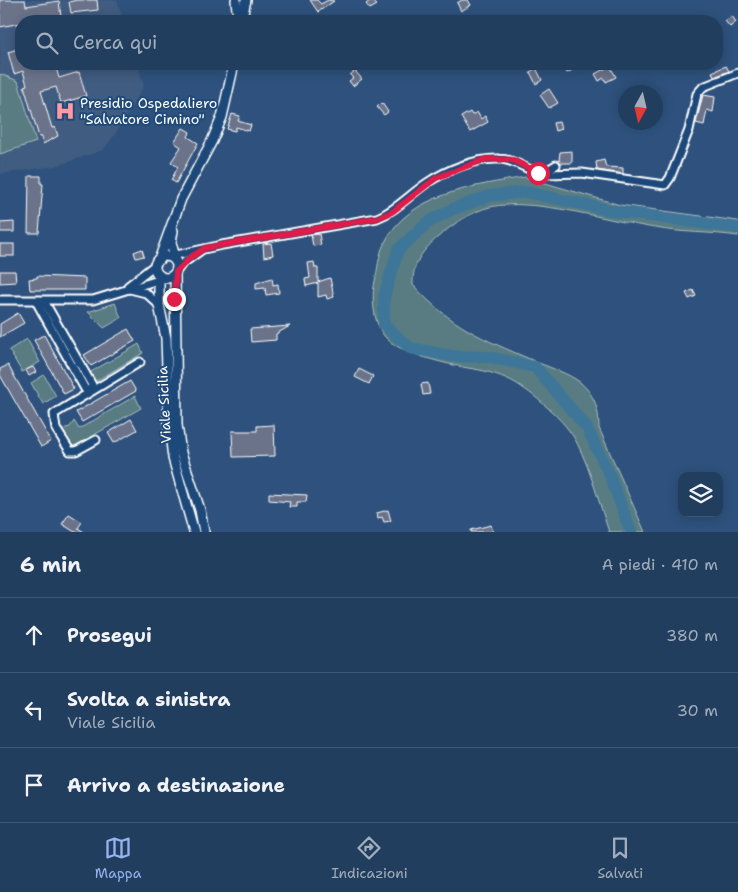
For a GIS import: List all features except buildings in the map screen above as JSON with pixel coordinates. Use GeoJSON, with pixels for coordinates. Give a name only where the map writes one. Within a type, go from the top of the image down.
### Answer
{"type":"FeatureCollection","features":[{"type":"Feature","properties":{"kind":"main road"},"geometry":{"type":"LineString","coordinates":[[236,0],[239,15]]}},
{"type":"Feature","properties":{"kind":"main road"},"geometry":{"type":"LineString","coordinates":[[242,15],[246,0]]}},
{"type":"Feature","properties":{"kind":"main road"},"geometry":{"type":"LineString","coordinates":[[161,277],[171,277],[169,263],[174,223],[182,199],[222,117],[233,70]]}},
{"type":"Feature","properties":{"kind":"main road"},"geometry":{"type":"LineString","coordinates":[[169,263],[174,223]]}},
{"type":"Feature","properties":{"kind":"main road","name":"Viale Sicilia"},"geometry":{"type":"LineString","coordinates":[[169,263],[161,277],[159,305],[166,338],[169,425],[173,458],[194,532]]}},
{"type":"Feature","properties":{"kind":"main road","name":"Viale Sicilia"},"geometry":{"type":"LineString","coordinates":[[169,263],[177,425],[183,462],[200,510],[204,532]]}},
{"type":"Feature","properties":{"kind":"street"},"geometry":{"type":"LineString","coordinates":[[123,290],[169,263],[205,248],[377,218],[392,212],[436,178],[486,159],[513,160],[529,170],[546,174],[582,173],[665,185],[670,178],[689,130],[697,94],[704,87],[738,73]]}},
{"type":"Feature","properties":{"kind":"street"},"geometry":{"type":"LineString","coordinates":[[546,174],[546,171],[556,164]]}},
{"type":"Feature","properties":{"kind":"street"},"geometry":{"type":"LineString","coordinates":[[169,263],[186,260],[205,248]]}},
{"type":"Feature","properties":{"kind":"street"},"geometry":{"type":"LineString","coordinates":[[0,300],[93,300],[161,277]]}},
{"type":"Feature","properties":{"kind":"street"},"geometry":{"type":"LineString","coordinates":[[123,290],[146,293],[159,305]]}},
{"type":"Feature","properties":{"kind":"street"},"geometry":{"type":"LineString","coordinates":[[36,301],[85,389],[90,391]]}},
{"type":"Feature","properties":{"kind":"street"},"geometry":{"type":"LineString","coordinates":[[44,301],[92,385],[90,391]]}},
{"type":"Feature","properties":{"kind":"street"},"geometry":{"type":"LineString","coordinates":[[96,440],[76,451],[70,451],[56,428],[55,412],[140,362]]}},
{"type":"Feature","properties":{"kind":"shaded area","name":"Presidio Ospedaliero \"Salvatore Cimino\""},"geometry":{"type":"Polygon","coordinates":[[[0,0],[117,0],[122,15],[15,15],[15,70],[139,70],[144,85],[114,136],[103,150],[56,166],[0,174],[0,0]]]}},
{"type":"Feature","properties":{"kind":"green space"},"geometry":{"type":"Polygon","coordinates":[[[0,74],[18,81],[36,142],[0,154],[0,74]]]}},
{"type":"Feature","properties":{"kind":"green space"},"geometry":{"type":"Polygon","coordinates":[[[525,177],[620,205],[738,221],[738,236],[665,230],[549,207],[508,205],[490,207],[463,219],[438,237],[427,247],[416,264],[413,285],[454,321],[482,338],[570,376],[586,388],[595,403],[599,428],[645,532],[609,532],[591,476],[577,443],[565,426],[539,400],[520,386],[501,376],[437,361],[403,349],[387,339],[376,319],[373,295],[380,253],[395,227],[409,213],[445,195],[485,184],[525,177]]]}},
{"type":"Feature","properties":{"kind":"green space"},"geometry":{"type":"Polygon","coordinates":[[[115,303],[121,318],[104,328],[88,312],[115,303]]]}},
{"type":"Feature","properties":{"kind":"green space"},"geometry":{"type":"Polygon","coordinates":[[[27,339],[40,362],[22,372],[9,350],[27,339]]]}},
{"type":"Feature","properties":{"kind":"green space"},"geometry":{"type":"Polygon","coordinates":[[[139,344],[143,353],[94,382],[89,373],[139,344]]]}},
{"type":"Feature","properties":{"kind":"green space"},"geometry":{"type":"Polygon","coordinates":[[[44,375],[56,396],[43,404],[31,383],[44,375]]]}},
{"type":"Feature","properties":{"kind":"green space"},"geometry":{"type":"Polygon","coordinates":[[[135,396],[141,408],[73,447],[62,429],[70,427],[74,421],[79,429],[135,396]]]}},
{"type":"Feature","properties":{"kind":"waterway"},"geometry":{"type":"LineString","coordinates":[[631,532],[610,476],[587,428],[535,367],[489,357],[452,356],[410,348],[384,325],[384,297],[398,250],[427,223],[453,209],[489,196],[525,192],[614,211],[738,228]]}},
{"type":"Feature","properties":{"kind":"place","name":"Presidio Ospedaliero \"Salvatore Cimino\""},"geometry":{"type":"Point","coordinates":[65,111]}},
{"type":"Feature","properties":{"kind":"route"},"geometry":{"type":"LineString","coordinates":[[174,299],[175,273],[182,264],[205,248],[260,240],[377,218],[392,212],[425,184],[436,178],[486,159],[513,160],[538,173]]}}]}
